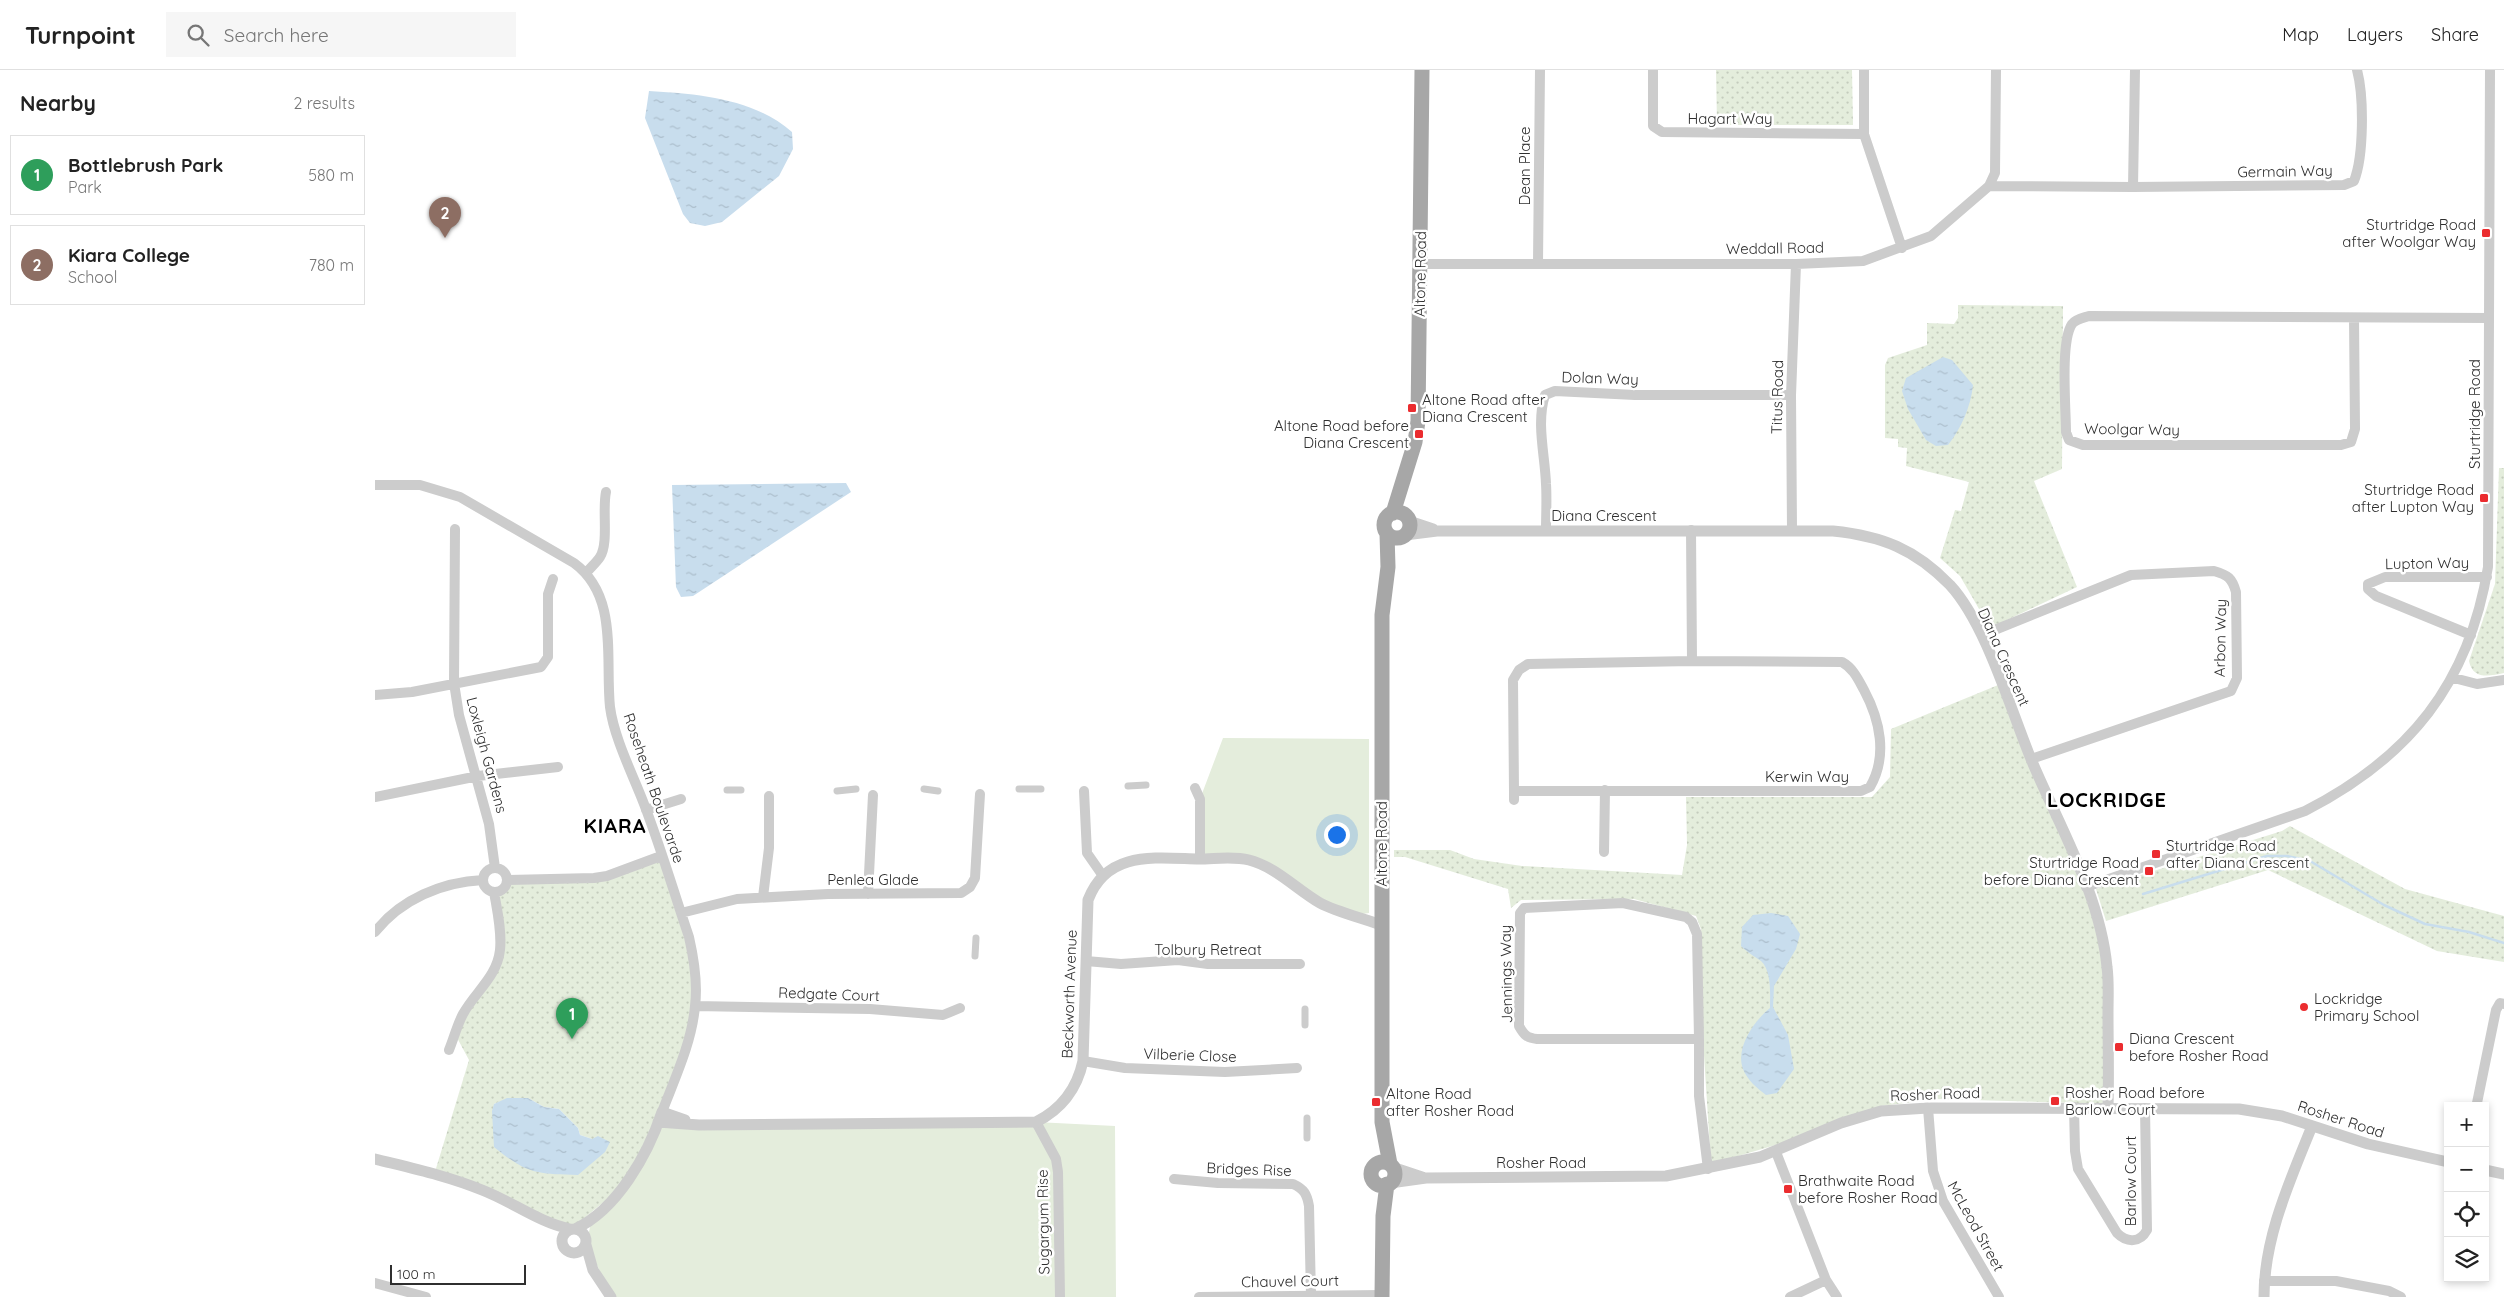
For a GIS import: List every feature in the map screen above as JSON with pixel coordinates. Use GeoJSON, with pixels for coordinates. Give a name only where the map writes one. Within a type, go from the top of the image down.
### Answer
{"type":"FeatureCollection","features":[{"type":"Feature","properties":{"kind":"main road","name":"Altone Road"},"geometry":{"type":"LineString","coordinates":[[1388,568],[1403,524],[1404,476],[1415,442],[1418,421],[1422,70]]}},
{"type":"Feature","properties":{"kind":"main road","name":"Altone Road"},"geometry":{"type":"LineString","coordinates":[[1374,1166],[1382,1122],[1381,615],[1388,568],[1387,534],[1384,522],[1403,524]]}},
{"type":"Feature","properties":{"kind":"main road"},"geometry":{"type":"LineString","coordinates":[[1387,534],[1395,538],[1403,524]]}},
{"type":"Feature","properties":{"kind":"main road","name":"Altone Road"},"geometry":{"type":"LineString","coordinates":[[1382,1122],[1391,1166]]}},
{"type":"Feature","properties":{"kind":"main road"},"geometry":{"type":"LineString","coordinates":[[1382,1162],[1391,1166],[1394,1176],[1384,1183],[1371,1174],[1374,1166],[1382,1162]]}},
{"type":"Feature","properties":{"kind":"main road"},"geometry":{"type":"LineString","coordinates":[[1382,1296],[1384,1183]]}},
{"type":"Feature","properties":{"kind":"street","name":"Dean Place"},"geometry":{"type":"LineString","coordinates":[[1539,263],[1540,70]]}},
{"type":"Feature","properties":{"kind":"street","name":"Hagart Way"},"geometry":{"type":"LineString","coordinates":[[1653,70],[1653,126],[1662,132],[1864,134]]}},
{"type":"Feature","properties":{"kind":"street"},"geometry":{"type":"LineString","coordinates":[[1864,70],[1864,134],[1902,248]]}},
{"type":"Feature","properties":{"kind":"street"},"geometry":{"type":"LineString","coordinates":[[1989,186],[1995,173],[1996,70]]}},
{"type":"Feature","properties":{"kind":"street"},"geometry":{"type":"LineString","coordinates":[[2133,187],[2135,70]]}},
{"type":"Feature","properties":{"kind":"street","name":"Germain Way"},"geometry":{"type":"LineString","coordinates":[[1989,186],[2331,186],[2354,180],[2361,160],[2361,83],[2357,70]]}},
{"type":"Feature","properties":{"kind":"street","name":"Sturtridge Road"},"geometry":{"type":"LineString","coordinates":[[2086,887],[2305,811],[2338,794],[2373,770],[2397,749],[2441,696],[2453,678],[2471,636],[2487,577],[2490,70]]}},
{"type":"Feature","properties":{"kind":"street","name":"Weddall Road"},"geometry":{"type":"LineString","coordinates":[[1420,264],[1796,264],[1863,260],[1902,248],[1931,236],[1989,186]]}},
{"type":"Feature","properties":{"kind":"street","name":"Titus Road"},"geometry":{"type":"LineString","coordinates":[[1792,530],[1791,395],[1796,264]]}},
{"type":"Feature","properties":{"kind":"street","name":"Woolgar Way"},"geometry":{"type":"LineString","coordinates":[[2354,318],[2355,429],[2351,442],[2341,446],[2083,445],[2069,440],[2066,432],[2066,346],[2072,323],[2079,318],[2089,316],[2489,318]]}},
{"type":"Feature","properties":{"kind":"street","name":"Dolan Way"},"geometry":{"type":"LineString","coordinates":[[1546,531],[1546,483],[1541,431],[1542,404],[1545,394],[1555,391],[1635,395],[1791,395]]}},
{"type":"Feature","properties":{"kind":"street","name":"Roseheath Boulevarde"},"geometry":{"type":"LineString","coordinates":[[375,485],[420,485],[461,497],[587,572],[598,589],[605,616],[611,708],[615,726],[681,913],[693,956],[695,1006],[680,1066],[639,1164],[624,1185],[591,1222],[586,1241]]}},
{"type":"Feature","properties":{"kind":"street"},"geometry":{"type":"LineString","coordinates":[[587,572],[600,557],[604,548],[603,505],[606,492]]}},
{"type":"Feature","properties":{"kind":"street","name":"Diana Crescent"},"geometry":{"type":"LineString","coordinates":[[1403,524],[1437,531],[1792,530],[1860,534],[1889,541],[1918,557],[1951,587],[1962,600],[1982,635],[2031,758],[2086,887],[2099,925],[2107,967],[2108,1107]]}},
{"type":"Feature","properties":{"kind":"street","name":"Loxleigh Gardens"},"geometry":{"type":"LineString","coordinates":[[455,529],[454,683],[459,715],[478,776],[489,824],[495,868]]}},
{"type":"Feature","properties":{"kind":"street"},"geometry":{"type":"LineString","coordinates":[[1691,530],[1692,661]]}},
{"type":"Feature","properties":{"kind":"street","name":"Arbon Way"},"geometry":{"type":"LineString","coordinates":[[1982,635],[2131,575],[2214,571],[2233,579],[2236,592],[2237,678],[2231,690],[2031,758]]}},
{"type":"Feature","properties":{"kind":"street","name":"Lupton Way"},"geometry":{"type":"LineString","coordinates":[[2471,636],[2376,596],[2368,589],[2368,584],[2385,577],[2487,577]]}},
{"type":"Feature","properties":{"kind":"street"},"geometry":{"type":"LineString","coordinates":[[375,695],[412,692],[541,667],[548,657],[548,594],[553,579]]}},
{"type":"Feature","properties":{"kind":"street","name":"Kerwin Way"},"geometry":{"type":"LineString","coordinates":[[1692,661],[1842,662],[1848,666],[1871,704],[1878,726],[1879,766],[1870,787],[1861,791],[1605,790],[1514,795],[1513,680],[1519,670],[1528,664],[1544,662],[1692,661]]}},
{"type":"Feature","properties":{"kind":"street"},"geometry":{"type":"LineString","coordinates":[[2453,678],[2477,684],[2504,680]]}},
{"type":"Feature","properties":{"kind":"street"},"geometry":{"type":"LineString","coordinates":[[375,797],[478,776],[558,767]]}},
{"type":"Feature","properties":{"kind":"street"},"geometry":{"type":"LineString","coordinates":[[1127,786],[1146,785]]}},
{"type":"Feature","properties":{"kind":"street"},"geometry":{"type":"LineString","coordinates":[[1195,788],[1199,800],[1200,859]]}},
{"type":"Feature","properties":{"kind":"street"},"geometry":{"type":"LineString","coordinates":[[837,790],[856,789]]}},
{"type":"Feature","properties":{"kind":"street"},"geometry":{"type":"LineString","coordinates":[[924,789],[938,790]]}},
{"type":"Feature","properties":{"kind":"street"},"geometry":{"type":"LineString","coordinates":[[1019,789],[1041,789]]}},
{"type":"Feature","properties":{"kind":"street"},"geometry":{"type":"LineString","coordinates":[[727,790],[741,790]]}},
{"type":"Feature","properties":{"kind":"street"},"geometry":{"type":"LineString","coordinates":[[1604,852],[1605,790]]}},
{"type":"Feature","properties":{"kind":"street"},"geometry":{"type":"LineString","coordinates":[[1083,791],[1087,852],[1103,876]]}},
{"type":"Feature","properties":{"kind":"street","name":"Penlea Glade"},"geometry":{"type":"LineString","coordinates":[[681,913],[721,902],[763,897],[953,894],[966,890],[975,878],[980,794]]}},
{"type":"Feature","properties":{"kind":"street"},"geometry":{"type":"LineString","coordinates":[[869,894],[873,795]]}},
{"type":"Feature","properties":{"kind":"street"},"geometry":{"type":"LineString","coordinates":[[763,897],[769,848],[769,796]]}},
{"type":"Feature","properties":{"kind":"street"},"geometry":{"type":"LineString","coordinates":[[646,810],[681,799]]}},
{"type":"Feature","properties":{"kind":"street"},"geometry":{"type":"LineString","coordinates":[[507,880],[600,877],[661,856]]}},
{"type":"Feature","properties":{"kind":"street","name":"Beckworth Avenue"},"geometry":{"type":"LineString","coordinates":[[1036,1122],[1059,1106],[1071,1093],[1080,1078],[1083,1061],[1088,900],[1093,889],[1112,868],[1134,860],[1236,858],[1259,863],[1285,878],[1322,904],[1355,915],[1381,919]]}},
{"type":"Feature","properties":{"kind":"street"},"geometry":{"type":"LineString","coordinates":[[494,892],[486,888],[483,880],[486,871],[495,868],[503,871],[507,880]]}},
{"type":"Feature","properties":{"kind":"street"},"geometry":{"type":"LineString","coordinates":[[375,932],[390,915],[421,895],[456,883],[483,880]]}},
{"type":"Feature","properties":{"kind":"street"},"geometry":{"type":"LineString","coordinates":[[494,892],[503,888],[507,880]]}},
{"type":"Feature","properties":{"kind":"street"},"geometry":{"type":"LineString","coordinates":[[449,1050],[462,1015],[486,984],[496,965],[499,950],[499,932],[494,892]]}},
{"type":"Feature","properties":{"kind":"street","name":"Jennings Way"},"geometry":{"type":"LineString","coordinates":[[1699,1039],[1528,1038],[1519,1026],[1520,914],[1524,908],[1623,903],[1686,917],[1692,922],[1697,934],[1699,1039],[1699,1096],[1708,1168]]}},
{"type":"Feature","properties":{"kind":"street"},"geometry":{"type":"LineString","coordinates":[[975,956],[977,938]]}},
{"type":"Feature","properties":{"kind":"street","name":"Tolbury Retreat"},"geometry":{"type":"LineString","coordinates":[[1086,961],[1128,964],[1178,960],[1208,964],[1300,964]]}},
{"type":"Feature","properties":{"kind":"street"},"geometry":{"type":"LineString","coordinates":[[2477,1102],[2496,1010],[2500,1003],[2504,1004]]}},
{"type":"Feature","properties":{"kind":"street","name":"Redgate Court"},"geometry":{"type":"LineString","coordinates":[[695,1006],[869,1009],[943,1014],[959,1008]]}},
{"type":"Feature","properties":{"kind":"street"},"geometry":{"type":"LineString","coordinates":[[1305,1009],[1305,1025]]}},
{"type":"Feature","properties":{"kind":"street","name":"Vilberie Close"},"geometry":{"type":"LineString","coordinates":[[1083,1061],[1125,1068],[1225,1072],[1297,1068]]}},
{"type":"Feature","properties":{"kind":"street","name":"Barlow Court"},"geometry":{"type":"LineString","coordinates":[[2074,1107],[2075,1151],[2078,1169],[2117,1233],[2126,1241],[2139,1239],[2147,1230],[2145,1108]]}},
{"type":"Feature","properties":{"kind":"street","name":"Rosher Road"},"geometry":{"type":"LineString","coordinates":[[1384,1183],[1426,1178],[1666,1176],[1776,1152],[1841,1123],[1881,1111],[1928,1108],[2108,1107],[2262,1111],[2381,1148],[2444,1161]]}},
{"type":"Feature","properties":{"kind":"street","name":"McLeod Street"},"geometry":{"type":"LineString","coordinates":[[1928,1108],[1933,1171],[1943,1201],[1999,1297]]}},
{"type":"Feature","properties":{"kind":"street"},"geometry":{"type":"LineString","coordinates":[[660,1117],[699,1125],[1036,1122]]}},
{"type":"Feature","properties":{"kind":"street"},"geometry":{"type":"LineString","coordinates":[[1307,1118],[1307,1138]]}},
{"type":"Feature","properties":{"kind":"street","name":"Sugargum Rise"},"geometry":{"type":"LineString","coordinates":[[1036,1122],[1056,1159],[1058,1172],[1060,1297]]}},
{"type":"Feature","properties":{"kind":"street"},"geometry":{"type":"LineString","coordinates":[[2264,1297],[2264,1281],[2278,1212],[2311,1126]]}},
{"type":"Feature","properties":{"kind":"street"},"geometry":{"type":"LineString","coordinates":[[1776,1152],[1827,1280],[1837,1297]]}},
{"type":"Feature","properties":{"kind":"street"},"geometry":{"type":"LineString","coordinates":[[375,1159],[471,1186],[514,1205],[543,1222],[581,1230],[586,1241],[593,1270]]}},
{"type":"Feature","properties":{"kind":"street","name":"Rosher Road"},"geometry":{"type":"LineString","coordinates":[[1391,1166],[1426,1178]]}},
{"type":"Feature","properties":{"kind":"street"},"geometry":{"type":"LineString","coordinates":[[2489,1171],[2504,1174]]}},
{"type":"Feature","properties":{"kind":"street","name":"Bridges Rise"},"geometry":{"type":"LineString","coordinates":[[1174,1179],[1218,1183],[1293,1184],[1302,1188],[1307,1195],[1309,1206],[1311,1296]]}},
{"type":"Feature","properties":{"kind":"street"},"geometry":{"type":"LineString","coordinates":[[543,1222],[565,1249],[593,1270],[611,1297]]}},
{"type":"Feature","properties":{"kind":"street","name":"Roseheath Boulevarde"},"geometry":{"type":"LineString","coordinates":[[573,1229],[591,1222]]}},
{"type":"Feature","properties":{"kind":"street"},"geometry":{"type":"LineString","coordinates":[[561,1242],[563,1236],[573,1229]]}},
{"type":"Feature","properties":{"kind":"street"},"geometry":{"type":"LineString","coordinates":[[571,1253],[580,1252],[586,1241]]}},
{"type":"Feature","properties":{"kind":"street"},"geometry":{"type":"LineString","coordinates":[[1790,1297],[1827,1280]]}},
{"type":"Feature","properties":{"kind":"street"},"geometry":{"type":"LineString","coordinates":[[2264,1281],[2336,1281],[2389,1291],[2401,1297]]}},
{"type":"Feature","properties":{"kind":"street"},"geometry":{"type":"LineString","coordinates":[[375,1283],[400,1294],[426,1297]]}},
{"type":"Feature","properties":{"kind":"street","name":"Chauvel Court"},"geometry":{"type":"LineString","coordinates":[[1199,1297],[1382,1296]]}},
{"type":"Feature","properties":{"kind":"green space"},"geometry":{"type":"Polygon","coordinates":[[[1716,70],[1852,70],[1853,125],[1717,125],[1716,70]]]}},
{"type":"Feature","properties":{"kind":"green space"},"geometry":{"type":"Polygon","coordinates":[[[1958,305],[2063,306],[2062,469],[2034,481],[2077,587],[1990,628],[1960,576],[1940,558],[1955,510],[1961,511],[1969,482],[1906,466],[1907,448],[1898,447],[1898,439],[1885,438],[1885,365],[1888,358],[1927,345],[1927,323],[1954,324],[1958,318],[1958,305]]]}},
{"type":"Feature","properties":{"kind":"green space"},"geometry":{"type":"Polygon","coordinates":[[[2499,468],[2504,468],[2504,673],[2482,675],[2474,671],[2469,661],[2495,584],[2499,468]]]}},
{"type":"Feature","properties":{"kind":"green space"},"geometry":{"type":"Polygon","coordinates":[[[2003,683],[2102,938],[2109,1104],[1937,1099],[1881,1106],[1779,1144],[1711,1164],[1703,1040],[1701,929],[1696,916],[1634,899],[1521,900],[1511,908],[1508,889],[1405,857],[1394,857],[1394,850],[1450,850],[1474,859],[1522,866],[1682,875],[1687,845],[1686,797],[1872,797],[1890,777],[1891,729],[2003,683]]]}},
{"type":"Feature","properties":{"kind":"green space"},"geometry":{"type":"Polygon","coordinates":[[[1223,738],[1369,739],[1369,913],[1356,915],[1322,904],[1259,863],[1200,859],[1200,799],[1223,738]]]}},
{"type":"Feature","properties":{"kind":"green space"},"geometry":{"type":"Polygon","coordinates":[[[2290,826],[2405,889],[2504,916],[2504,962],[2437,951],[2268,870],[2106,921],[2096,889],[2282,831],[2290,826]]]}},
{"type":"Feature","properties":{"kind":"green space"},"geometry":{"type":"Polygon","coordinates":[[[661,856],[689,937],[695,1006],[680,1067],[624,1185],[570,1230],[434,1175],[469,1060],[455,1034],[500,950],[494,892],[499,891],[506,884],[582,879],[661,856]],[[528,1098],[507,1099],[494,1104],[493,1125],[592,1139],[580,1135],[578,1128],[559,1109],[544,1107],[528,1098]]]}},
{"type":"Feature","properties":{"kind":"green space"},"geometry":{"type":"Polygon","coordinates":[[[658,1122],[1036,1122],[1115,1126],[1116,1297],[611,1297],[587,1242],[591,1222],[658,1122]]]}},
{"type":"Feature","properties":{"kind":"water"},"geometry":{"type":"Polygon","coordinates":[[[649,91],[705,96],[724,100],[743,105],[777,121],[792,132],[793,149],[779,176],[722,222],[705,226],[690,223],[683,214],[645,118],[649,91]]]}},
{"type":"Feature","properties":{"kind":"water"},"geometry":{"type":"Polygon","coordinates":[[[1943,357],[1952,360],[1973,385],[1968,409],[1957,432],[1948,445],[1936,446],[1926,440],[1908,409],[1902,391],[1906,378],[1943,357]]]}},
{"type":"Feature","properties":{"kind":"water"},"geometry":{"type":"Polygon","coordinates":[[[846,483],[851,492],[693,596],[681,597],[676,587],[672,485],[846,483]]]}},
{"type":"Feature","properties":{"kind":"water"},"geometry":{"type":"Polygon","coordinates":[[[1771,913],[1788,916],[1800,934],[1796,949],[1774,986],[1773,1007],[1788,1035],[1794,1069],[1777,1093],[1766,1095],[1747,1077],[1741,1061],[1747,1035],[1770,1008],[1769,977],[1765,965],[1741,946],[1742,927],[1753,915],[1771,913]]]}},
{"type":"Feature","properties":{"kind":"water"},"geometry":{"type":"Polygon","coordinates":[[[507,1098],[528,1098],[544,1107],[559,1109],[578,1128],[580,1135],[592,1139],[598,1136],[610,1142],[605,1152],[578,1175],[533,1171],[515,1163],[494,1147],[492,1111],[494,1104],[507,1098]]]}},
{"type":"Feature","properties":{"kind":"waterway"},"geometry":{"type":"LineString","coordinates":[[2143,894],[2267,856],[2287,856],[2310,861],[2384,905],[2425,924],[2469,932],[2504,943]]}},
{"type":"Feature","properties":{"kind":"place","name":"Sturtridge Road after Woolgar Way"},"geometry":{"type":"Point","coordinates":[2486,233]}},
{"type":"Feature","properties":{"kind":"place","name":"Kiara College"},"geometry":{"type":"Point","coordinates":[445,238]}},
{"type":"Feature","properties":{"kind":"place","name":"Altone Road after Diana Crescent"},"geometry":{"type":"Point","coordinates":[1412,408]}},
{"type":"Feature","properties":{"kind":"place","name":"Altone Road before Diana Crescent"},"geometry":{"type":"Point","coordinates":[1419,434]}},
{"type":"Feature","properties":{"kind":"place","name":"Sturtridge Road after Lupton Way"},"geometry":{"type":"Point","coordinates":[2484,498]}},
{"type":"Feature","properties":{"kind":"place","name":"Sturtridge Road after Diana Crescent"},"geometry":{"type":"Point","coordinates":[2156,854]}},
{"type":"Feature","properties":{"kind":"place","name":"Sturtridge Road before Diana Crescent"},"geometry":{"type":"Point","coordinates":[2149,871]}},
{"type":"Feature","properties":{"kind":"place","name":"Lockridge Primary School"},"geometry":{"type":"Point","coordinates":[2304,1007]}},
{"type":"Feature","properties":{"kind":"place","name":"Bottlebrush Park"},"geometry":{"type":"Point","coordinates":[572,1039]}},
{"type":"Feature","properties":{"kind":"place","name":"Diana Crescent before Rosher Road"},"geometry":{"type":"Point","coordinates":[2119,1047]}},
{"type":"Feature","properties":{"kind":"place","name":"Rosher Road before Barlow Court"},"geometry":{"type":"Point","coordinates":[2055,1101]}},
{"type":"Feature","properties":{"kind":"place","name":"Altone Road after Rosher Road"},"geometry":{"type":"Point","coordinates":[1376,1102]}},
{"type":"Feature","properties":{"kind":"place","name":"Brathwaite Road before Rosher Road"},"geometry":{"type":"Point","coordinates":[1788,1189]}},
{"type":"Feature","properties":{"kind":"district","name":"LOCKRIDGE"},"geometry":{"type":"Point","coordinates":[2107,799]}},
{"type":"Feature","properties":{"kind":"district","name":"KIARA"},"geometry":{"type":"Point","coordinates":[615,825]}}]}
